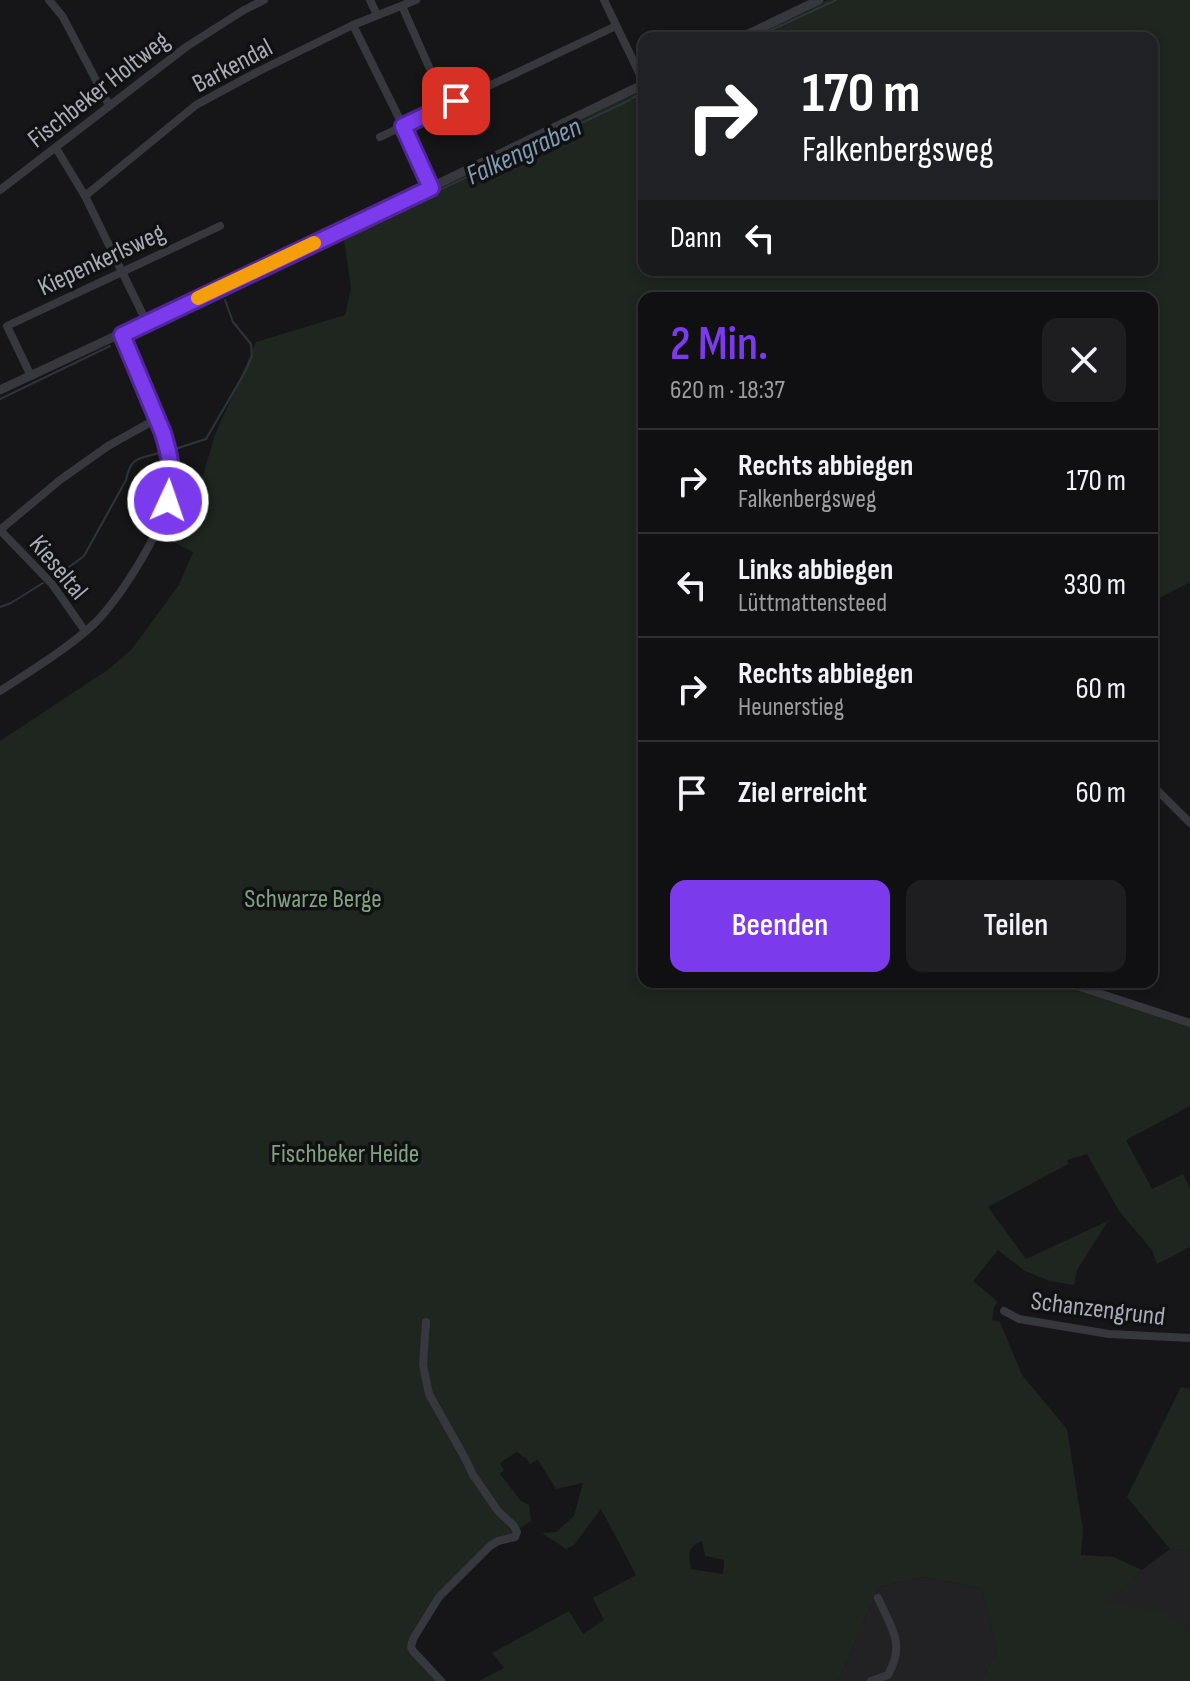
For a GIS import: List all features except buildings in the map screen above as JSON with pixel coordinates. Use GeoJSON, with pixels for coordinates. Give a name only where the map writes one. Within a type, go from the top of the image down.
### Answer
{"type":"FeatureCollection","features":[{"type":"Feature","properties":{"kind":"street"},"geometry":{"type":"LineString","coordinates":[[49,0],[63,17],[109,105]]}},
{"type":"Feature","properties":{"kind":"street"},"geometry":{"type":"LineString","coordinates":[[239,0],[244,10]]}},
{"type":"Feature","properties":{"kind":"street","name":"Fischbeker Holtweg"},"geometry":{"type":"LineString","coordinates":[[0,190],[186,47],[264,0]]}},
{"type":"Feature","properties":{"kind":"street"},"geometry":{"type":"LineString","coordinates":[[370,0],[377,15]]}},
{"type":"Feature","properties":{"kind":"street","name":"Barkendal"},"geometry":{"type":"LineString","coordinates":[[85,196],[196,105],[353,25],[416,0]]}},
{"type":"Feature","properties":{"kind":"street"},"geometry":{"type":"LineString","coordinates":[[604,0],[638,71]]}},
{"type":"Feature","properties":{"kind":"street"},"geometry":{"type":"LineString","coordinates":[[752,32],[819,0]]}},
{"type":"Feature","properties":{"kind":"street"},"geometry":{"type":"LineString","coordinates":[[402,6],[429,67]]}},
{"type":"Feature","properties":{"kind":"street"},"geometry":{"type":"LineString","coordinates":[[353,25],[431,188]]}},
{"type":"Feature","properties":{"kind":"street"},"geometry":{"type":"LineString","coordinates":[[380,137],[616,26]]}},
{"type":"Feature","properties":{"kind":"street"},"geometry":{"type":"LineString","coordinates":[[0,390],[431,188],[638,86]]}},
{"type":"Feature","properties":{"kind":"street"},"geometry":{"type":"LineString","coordinates":[[56,148],[85,196],[147,323]]}},
{"type":"Feature","properties":{"kind":"street","name":"Kiepenkerlsweg"},"geometry":{"type":"LineString","coordinates":[[31,376],[7,326],[220,226]]}},
{"type":"Feature","properties":{"kind":"street"},"geometry":{"type":"LineString","coordinates":[[0,691],[85,631],[110,606],[130,579],[151,541],[168,501],[172,479],[168,449],[122,335]]}},
{"type":"Feature","properties":{"kind":"street"},"geometry":{"type":"LineString","coordinates":[[0,530],[60,480],[108,446],[158,418]]}},
{"type":"Feature","properties":{"kind":"street","name":"Kieseltal"},"geometry":{"type":"LineString","coordinates":[[0,530],[52,584],[85,631]]}},
{"type":"Feature","properties":{"kind":"street"},"geometry":{"type":"LineString","coordinates":[[1158,791],[1190,823]]}},
{"type":"Feature","properties":{"kind":"street"},"geometry":{"type":"LineString","coordinates":[[1083,988],[1190,1023]]}},
{"type":"Feature","properties":{"kind":"street","name":"Schanzengrund"},"geometry":{"type":"LineString","coordinates":[[1004,1311],[1019,1319],[1109,1334],[1190,1338]]}},
{"type":"Feature","properties":{"kind":"street"},"geometry":{"type":"LineString","coordinates":[[426,1322],[423,1365],[429,1394],[473,1475],[517,1532],[515,1537],[490,1546],[443,1592],[413,1639],[413,1651],[441,1681]]}},
{"type":"Feature","properties":{"kind":"street"},"geometry":{"type":"LineString","coordinates":[[871,1681],[888,1675],[897,1654],[897,1641],[878,1598]]}},
{"type":"Feature","properties":{"kind":"shaded area"},"geometry":{"type":"Polygon","coordinates":[[[1170,1549],[1190,1551],[1190,1632],[1184,1626],[1106,1602],[1170,1549]]]}},
{"type":"Feature","properties":{"kind":"shaded area"},"geometry":{"type":"Polygon","coordinates":[[[922,1577],[981,1588],[997,1652],[981,1681],[838,1681],[879,1587],[922,1577]]]}},
{"type":"Feature","properties":{"kind":"green space","name":"Schwarze Berge"},"geometry":{"type":"Polygon","coordinates":[[[827,0],[1190,0],[1190,582],[1158,599],[1158,292],[638,292],[638,988],[1090,988],[1190,1020],[1190,1106],[1126,1140],[1152,1189],[1183,1174],[1190,1188],[1190,1247],[1157,1264],[1152,1250],[1119,1211],[1087,1154],[1067,1160],[1068,1164],[988,1207],[1026,1259],[1108,1221],[1077,1270],[1074,1285],[1050,1281],[1025,1271],[998,1250],[973,1281],[998,1302],[992,1320],[1000,1322],[1022,1375],[1067,1429],[1083,1530],[1081,1555],[1114,1557],[1142,1570],[1107,1602],[1162,1613],[1190,1632],[1190,1681],[981,1681],[997,1652],[981,1588],[922,1577],[879,1587],[838,1681],[479,1681],[504,1668],[492,1653],[569,1611],[583,1634],[604,1620],[593,1598],[636,1575],[601,1509],[574,1545],[566,1549],[542,1533],[556,1532],[574,1516],[583,1483],[556,1489],[538,1460],[530,1464],[517,1452],[500,1463],[504,1470],[500,1474],[521,1501],[529,1505],[531,1521],[517,1530],[517,1534],[498,1541],[443,1592],[411,1647],[441,1681],[0,1681],[0,741],[109,669],[131,650],[179,585],[193,552],[158,534],[176,487],[191,493],[203,475],[215,435],[256,342],[345,315],[351,288],[344,240],[371,225],[370,220],[638,90],[638,276],[1158,276],[1158,32],[760,32],[827,0]],[[702,1541],[690,1552],[691,1569],[723,1574],[724,1560],[705,1556],[702,1541]]]}},
{"type":"Feature","properties":{"kind":"green space"},"geometry":{"type":"Polygon","coordinates":[[[1181,1387],[1190,1389],[1190,1551],[1170,1549],[1127,1497],[1181,1387]]]}},
{"type":"Feature","properties":{"kind":"waterway","name":"Falkengraben"},"geometry":{"type":"LineString","coordinates":[[767,32],[836,0]]}},
{"type":"Feature","properties":{"kind":"waterway","name":"Falkengraben"},"geometry":{"type":"LineString","coordinates":[[632,98],[638,96]]}},
{"type":"Feature","properties":{"kind":"waterway","name":"Falkengraben"},"geometry":{"type":"LineString","coordinates":[[372,222],[630,100]]}},
{"type":"Feature","properties":{"kind":"waterway","name":"Falkengraben"},"geometry":{"type":"LineString","coordinates":[[134,335],[345,234]]}},
{"type":"Feature","properties":{"kind":"waterway"},"geometry":{"type":"LineString","coordinates":[[175,449],[206,439],[252,356],[251,344],[233,322],[225,300]]}},
{"type":"Feature","properties":{"kind":"waterway","name":"Falkengraben"},"geometry":{"type":"LineString","coordinates":[[0,399],[110,346]]}},
{"type":"Feature","properties":{"kind":"waterway"},"geometry":{"type":"LineString","coordinates":[[54,578],[84,556],[134,462],[163,452]]}},
{"type":"Feature","properties":{"kind":"waterway"},"geometry":{"type":"LineString","coordinates":[[0,607],[43,583]]}},
{"type":"Feature","properties":{"kind":"slow traffic"},"geometry":{"type":"LineString","coordinates":[[198,298],[314,243]]}},
{"type":"Feature","properties":{"kind":"route"},"geometry":{"type":"LineString","coordinates":[[168,501],[172,479],[168,449],[122,335],[431,188],[403,126],[456,101]]}},
{"type":"Feature","properties":{"kind":"park label","name":"Fischbeker Heide"},"geometry":{"type":"Point","coordinates":[345,1153]}}]}
